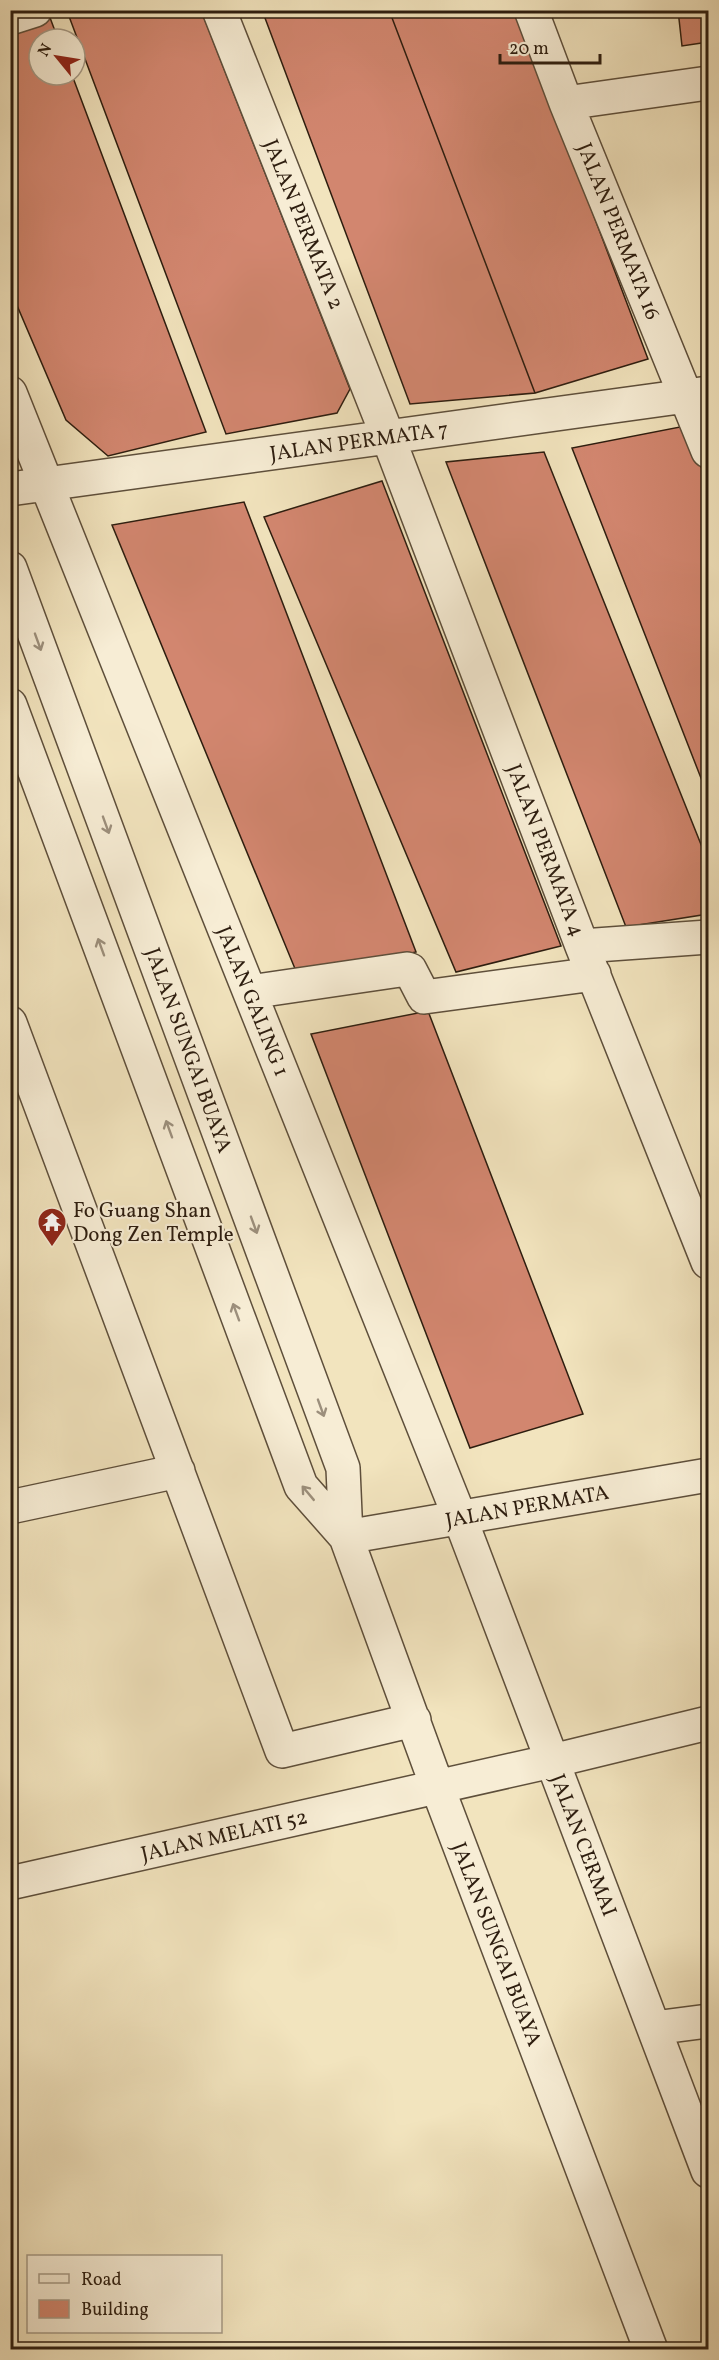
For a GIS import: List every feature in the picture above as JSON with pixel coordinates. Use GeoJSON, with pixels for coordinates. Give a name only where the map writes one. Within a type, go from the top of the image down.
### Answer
{"type":"FeatureCollection","features":[{"type":"Feature","properties":{"kind":"street"},"geometry":{"type":"LineString","coordinates":[[10,18],[34,10]]}},
{"type":"Feature","properties":{"kind":"street","name":"JALAN PERMATA 2"},"geometry":{"type":"LineString","coordinates":[[219,10],[388,437]]}},
{"type":"Feature","properties":{"kind":"street","name":"JALAN PERMATA 16"},"geometry":{"type":"LineString","coordinates":[[531,10],[566,103],[698,394],[708,451]]}},
{"type":"Feature","properties":{"kind":"street"},"geometry":{"type":"LineString","coordinates":[[566,103],[708,83]]}},
{"type":"Feature","properties":{"kind":"street"},"geometry":{"type":"LineString","coordinates":[[10,393],[47,484]]}},
{"type":"Feature","properties":{"kind":"street","name":"JALAN PERMATA 7"},"geometry":{"type":"LineString","coordinates":[[10,489],[698,394]]}},
{"type":"Feature","properties":{"kind":"street","name":"JALAN PERMATA 4"},"geometry":{"type":"LineString","coordinates":[[388,437],[588,960],[708,1262]]}},
{"type":"Feature","properties":{"kind":"street","name":"JALAN GALING 1"},"geometry":{"type":"LineString","coordinates":[[47,484],[460,1518]]}},
{"type":"Feature","properties":{"kind":"street","name":"JALAN SUNGAI BUAYA"},"geometry":{"type":"LineString","coordinates":[[10,568],[343,1467],[346,1537],[437,1786],[651,2349]]}},
{"type":"Feature","properties":{"kind":"street","name":"JALAN SUNGAI BUAYA"},"geometry":{"type":"LineString","coordinates":[[10,705],[301,1486],[346,1537]]}},
{"type":"Feature","properties":{"kind":"street"},"geometry":{"type":"LineString","coordinates":[[250,992],[407,969],[410,970],[424,997],[588,960],[708,937]]}},
{"type":"Feature","properties":{"kind":"street"},"geometry":{"type":"LineString","coordinates":[[10,1023],[282,1751],[414,1720]]}},
{"type":"Feature","properties":{"kind":"street"},"geometry":{"type":"LineString","coordinates":[[10,1507],[178,1471]]}},
{"type":"Feature","properties":{"kind":"street","name":"JALAN PERMATA"},"geometry":{"type":"LineString","coordinates":[[346,1537],[708,1475]]}},
{"type":"Feature","properties":{"kind":"street","name":"JALAN CERMAI"},"geometry":{"type":"LineString","coordinates":[[460,1518],[708,2171]]}},
{"type":"Feature","properties":{"kind":"street","name":"JALAN MELATI 52"},"geometry":{"type":"LineString","coordinates":[[10,1883],[552,1761],[708,1723]]}},
{"type":"Feature","properties":{"kind":"street"},"geometry":{"type":"LineString","coordinates":[[654,2028],[708,2021]]}},
{"type":"Feature","properties":{"kind":"building"},"geometry":{"type":"Polygon","coordinates":[[[201,10],[350,389],[337,413],[226,434],[87,64],[87,27],[73,27],[67,11],[201,10]]]}},
{"type":"Feature","properties":{"kind":"building"},"geometry":{"type":"Polygon","coordinates":[[[262,10],[389,10],[535,393],[410,404],[262,10]]]}},
{"type":"Feature","properties":{"kind":"building"},"geometry":{"type":"Polygon","coordinates":[[[389,10],[516,10],[648,359],[535,393],[389,10]]]}},
{"type":"Feature","properties":{"kind":"building"},"geometry":{"type":"Polygon","coordinates":[[[678,10],[708,10],[708,42],[682,46],[678,10]]]}},
{"type":"Feature","properties":{"kind":"building"},"geometry":{"type":"Polygon","coordinates":[[[49,15],[54,27],[27,27],[27,87],[77,87],[206,432],[108,456],[66,420],[10,289],[10,30],[49,15]]]}},
{"type":"Feature","properties":{"kind":"building"},"geometry":{"type":"Polygon","coordinates":[[[685,426],[708,484],[708,796],[572,448],[685,426]]]}},
{"type":"Feature","properties":{"kind":"building"},"geometry":{"type":"Polygon","coordinates":[[[544,452],[708,862],[708,914],[626,927],[446,462],[544,452]]]}},
{"type":"Feature","properties":{"kind":"building"},"geometry":{"type":"Polygon","coordinates":[[[382,481],[561,946],[456,972],[264,517],[382,481]]]}},
{"type":"Feature","properties":{"kind":"building"},"geometry":{"type":"Polygon","coordinates":[[[244,502],[416,952],[298,976],[112,525],[244,502]]]}},
{"type":"Feature","properties":{"kind":"building"},"geometry":{"type":"Polygon","coordinates":[[[428,1011],[583,1414],[470,1448],[311,1034],[428,1011]]]}},
{"type":"Feature","properties":{"kind":"place","name":"Fo Guang Shan Dong Zen Temple"},"geometry":{"type":"Point","coordinates":[52,1248]}}]}
